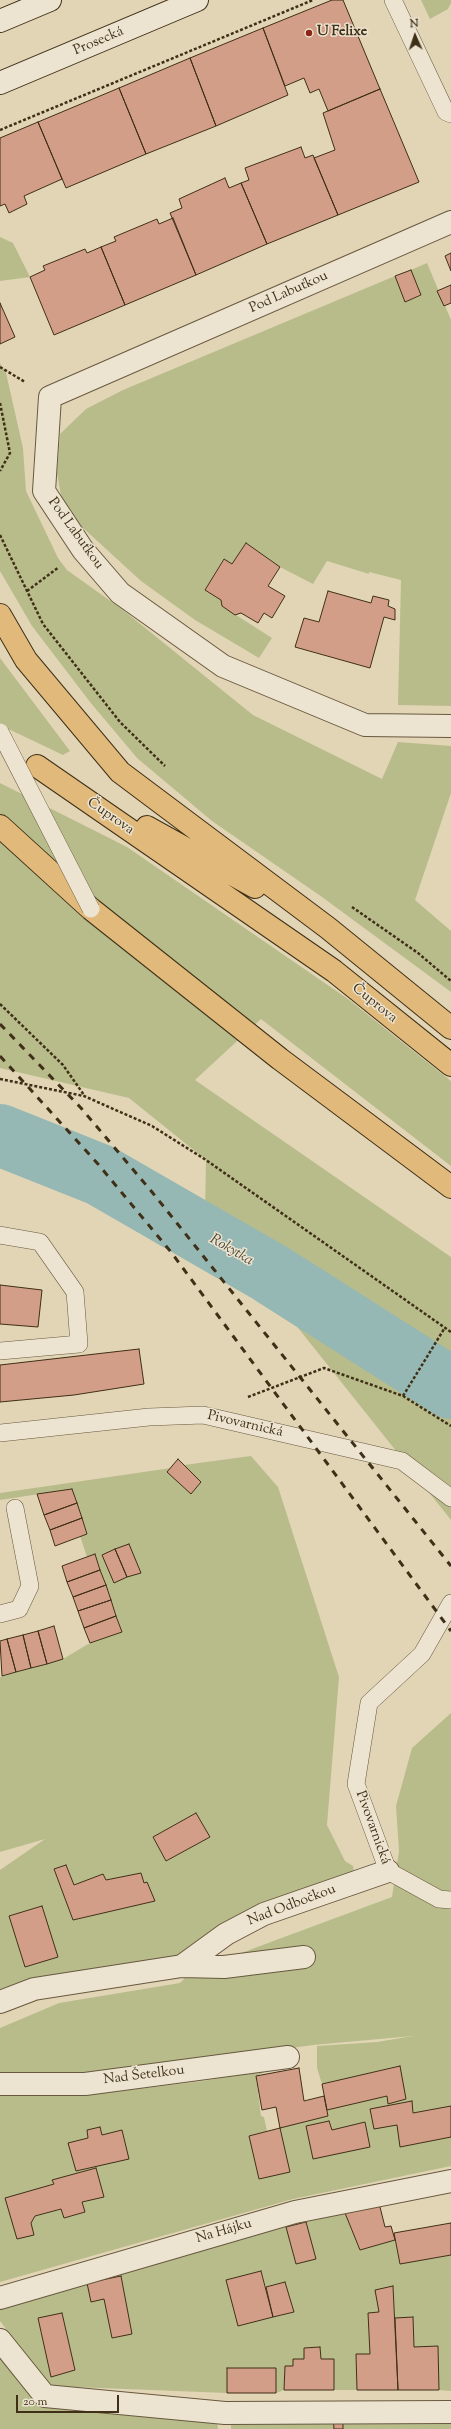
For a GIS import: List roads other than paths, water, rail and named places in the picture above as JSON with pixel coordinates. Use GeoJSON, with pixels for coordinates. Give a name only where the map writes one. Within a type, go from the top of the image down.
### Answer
{"type":"FeatureCollection","features":[{"type":"Feature","properties":{"kind":"main road","name":"Čuprova"},"geometry":{"type":"LineString","coordinates":[[0,615],[26,660],[120,772],[328,928],[451,1028]]}},
{"type":"Feature","properties":{"kind":"main road"},"geometry":{"type":"LineString","coordinates":[[0,749],[37,766]]}},
{"type":"Feature","properties":{"kind":"main road","name":"Čuprova"},"geometry":{"type":"LineString","coordinates":[[37,766],[328,928]]}},
{"type":"Feature","properties":{"kind":"main road","name":"Čuprova"},"geometry":{"type":"LineString","coordinates":[[37,766],[334,971],[451,1065]]}},
{"type":"Feature","properties":{"kind":"main road"},"geometry":{"type":"LineString","coordinates":[[0,826],[91,909],[280,1059],[451,1187]]}},
{"type":"Feature","properties":{"kind":"street"},"geometry":{"type":"LineString","coordinates":[[0,21],[50,0]]}},
{"type":"Feature","properties":{"kind":"street","name":"Prosecká"},"geometry":{"type":"LineString","coordinates":[[0,83],[197,0]]}},
{"type":"Feature","properties":{"kind":"street","name":"Pod Labuťkou"},"geometry":{"type":"LineString","coordinates":[[451,222],[50,397],[44,491],[83,550],[120,593],[223,666],[365,726],[451,726]]}},
{"type":"Feature","properties":{"kind":"street","name":"Nad Odbočkou"},"geometry":{"type":"LineString","coordinates":[[182,1966],[226,1934],[264,1914],[388,1871]]}},
{"type":"Feature","properties":{"kind":"street","name":"Nad Odbočkou"},"geometry":{"type":"LineString","coordinates":[[0,2002],[34,1989],[182,1966],[224,1967],[304,1957]]}},
{"type":"Feature","properties":{"kind":"street","name":"Nad Šetelkou"},"geometry":{"type":"LineString","coordinates":[[0,2084],[84,2084],[288,2057]]}},
{"type":"Feature","properties":{"kind":"street","name":"Na Hájku"},"geometry":{"type":"LineString","coordinates":[[0,2298],[295,2212],[451,2181]]}},
{"type":"Feature","properties":{"kind":"street"},"geometry":{"type":"LineString","coordinates":[[0,2340],[45,2396],[225,2413],[451,2412]]}},
{"type":"Feature","properties":{"kind":"lane"},"geometry":{"type":"LineString","coordinates":[[393,0],[446,112],[451,114]]}},
{"type":"Feature","properties":{"kind":"lane"},"geometry":{"type":"LineString","coordinates":[[0,732],[91,909]]}},
{"type":"Feature","properties":{"kind":"lane"},"geometry":{"type":"LineString","coordinates":[[0,1235],[40,1242],[75,1292],[79,1344],[0,1351]]}},
{"type":"Feature","properties":{"kind":"lane","name":"Pivovarnická"},"geometry":{"type":"LineString","coordinates":[[0,1433],[150,1417],[203,1414],[402,1461],[451,1498]]}},
{"type":"Feature","properties":{"kind":"lane"},"geometry":{"type":"LineString","coordinates":[[0,1614],[19,1609],[30,1586],[15,1508]]}},
{"type":"Feature","properties":{"kind":"lane","name":"Pivovarnická"},"geometry":{"type":"LineString","coordinates":[[451,1603],[422,1654],[369,1703],[356,1784],[388,1871],[439,1899],[451,1900]]}},
{"type":"Feature","properties":{"kind":"waterway","name":"Rokytka"},"geometry":{"type":"LineString","coordinates":[[0,1135],[100,1175],[270,1273],[451,1388]]}},
{"type":"Feature","properties":{"kind":"railway"},"geometry":{"type":"LineString","coordinates":[[0,1024],[81,1108],[152,1192],[451,1566]]}},
{"type":"Feature","properties":{"kind":"railway"},"geometry":{"type":"LineString","coordinates":[[0,1056],[98,1164],[171,1252],[451,1631]]}},
{"type":"Feature","properties":{"kind":"place","name":"U Felixe"},"geometry":{"type":"Point","coordinates":[309,33]}}]}
